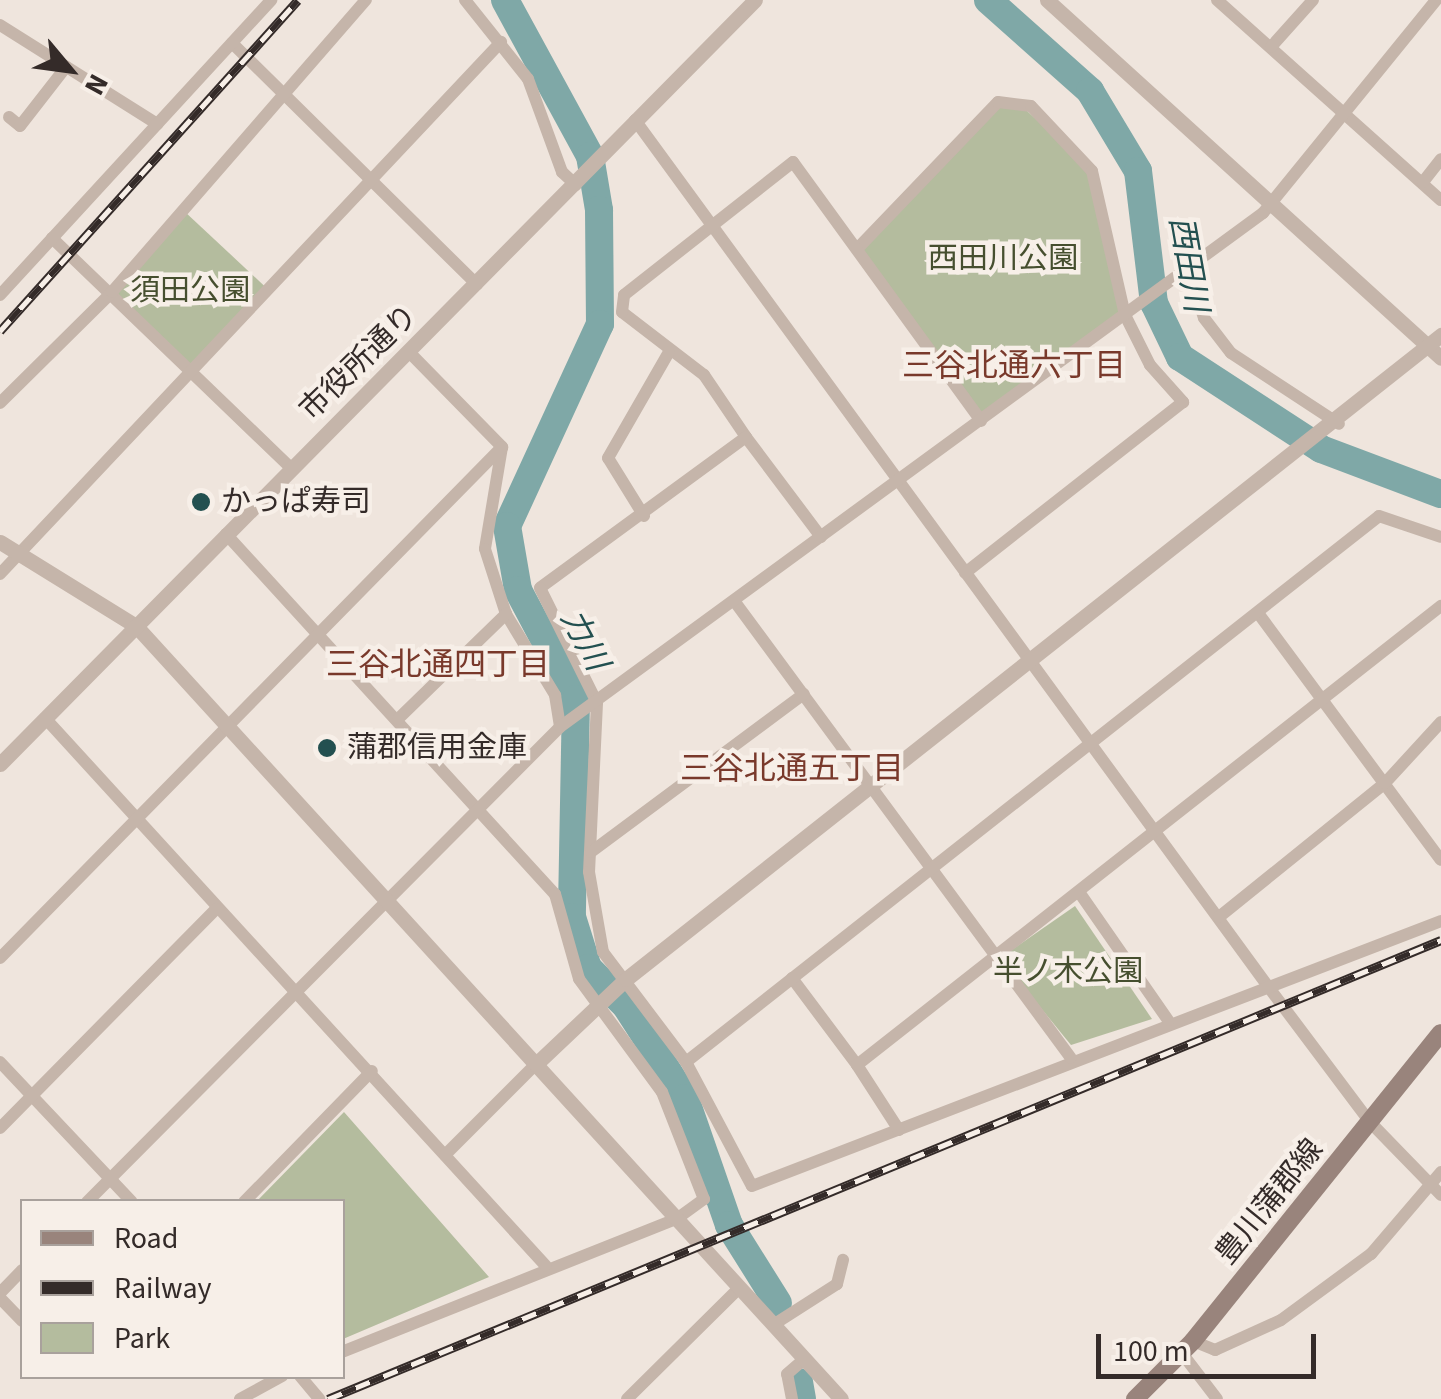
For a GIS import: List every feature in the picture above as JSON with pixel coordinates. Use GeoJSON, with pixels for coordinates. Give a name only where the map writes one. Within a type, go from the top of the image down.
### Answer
{"type":"FeatureCollection","features":[{"type":"Feature","properties":{"kind":"main road","name":"豊川蒲郡線"},"geometry":{"type":"LineString","coordinates":[[1135,1399],[1187,1347],[1441,1032]]}},
{"type":"Feature","properties":{"kind":"street"},"geometry":{"type":"LineString","coordinates":[[0,295],[271,0]]}},
{"type":"Feature","properties":{"kind":"street"},"geometry":{"type":"LineString","coordinates":[[0,403],[112,292],[366,0]]}},
{"type":"Feature","properties":{"kind":"street"},"geometry":{"type":"LineString","coordinates":[[464,0],[500,42],[545,107],[562,172],[576,184]]}},
{"type":"Feature","properties":{"kind":"street","name":"市役所通り"},"geometry":{"type":"LineString","coordinates":[[0,764],[612,150],[635,120],[755,0]]}},
{"type":"Feature","properties":{"kind":"street"},"geometry":{"type":"LineString","coordinates":[[445,1154],[626,979],[1437,347],[1047,0]]}},
{"type":"Feature","properties":{"kind":"street"},"geometry":{"type":"LineString","coordinates":[[1217,0],[1441,200]]}},
{"type":"Feature","properties":{"kind":"street"},"geometry":{"type":"LineString","coordinates":[[1272,48],[1314,0]]}},
{"type":"Feature","properties":{"kind":"street"},"geometry":{"type":"LineString","coordinates":[[90,1199],[562,725],[1129,312],[1270,200],[1436,0]]}},
{"type":"Feature","properties":{"kind":"street"},"geometry":{"type":"LineString","coordinates":[[0,25],[157,124]]}},
{"type":"Feature","properties":{"kind":"street"},"geometry":{"type":"LineString","coordinates":[[0,574],[500,42]]}},
{"type":"Feature","properties":{"kind":"street"},"geometry":{"type":"LineString","coordinates":[[232,43],[372,177],[477,285]]}},
{"type":"Feature","properties":{"kind":"street"},"geometry":{"type":"LineString","coordinates":[[9,117],[20,126],[66,67]]}},
{"type":"Feature","properties":{"kind":"street"},"geometry":{"type":"LineString","coordinates":[[858,248],[998,102],[1014,99],[1092,171],[1108,208],[1129,312],[1150,365],[1183,402],[965,573]]}},
{"type":"Feature","properties":{"kind":"street"},"geometry":{"type":"LineString","coordinates":[[635,120],[895,482],[1370,1122],[1436,1190]]}},
{"type":"Feature","properties":{"kind":"street"},"geometry":{"type":"LineString","coordinates":[[1423,182],[1441,159]]}},
{"type":"Feature","properties":{"kind":"street"},"geometry":{"type":"LineString","coordinates":[[821,536],[704,375],[669,352],[622,312],[624,296],[711,223],[793,162],[981,421]]}},
{"type":"Feature","properties":{"kind":"street"},"geometry":{"type":"LineString","coordinates":[[52,238],[291,468]]}},
{"type":"Feature","properties":{"kind":"street"},"geometry":{"type":"LineString","coordinates":[[1190,266],[1204,318],[1232,353],[1334,426]]}},
{"type":"Feature","properties":{"kind":"street"},"geometry":{"type":"LineString","coordinates":[[644,516],[608,458],[669,352]]}},
{"type":"Feature","properties":{"kind":"street"},"geometry":{"type":"LineString","coordinates":[[410,353],[502,446]]}},
{"type":"Feature","properties":{"kind":"street"},"geometry":{"type":"LineString","coordinates":[[746,437],[644,516],[540,588],[593,705],[591,852],[603,952],[686,1062],[743,1177],[758,1189],[1070,1058],[1441,921]]}},
{"type":"Feature","properties":{"kind":"street"},"geometry":{"type":"LineString","coordinates":[[502,446],[485,550],[506,614],[555,695],[562,725]]}},
{"type":"Feature","properties":{"kind":"street"},"geometry":{"type":"LineString","coordinates":[[0,958],[502,446]]}},
{"type":"Feature","properties":{"kind":"street"},"geometry":{"type":"LineString","coordinates":[[686,1062],[1380,516],[1441,537]]}},
{"type":"Feature","properties":{"kind":"street"},"geometry":{"type":"LineString","coordinates":[[226,534],[320,632],[556,894],[569,957],[680,1132],[704,1199],[676,1219],[546,1266],[345,1351]]}},
{"type":"Feature","properties":{"kind":"street"},"geometry":{"type":"LineString","coordinates":[[0,542],[136,626],[840,1399]]}},
{"type":"Feature","properties":{"kind":"street"},"geometry":{"type":"LineString","coordinates":[[735,602],[1070,1058]]}},
{"type":"Feature","properties":{"kind":"street"},"geometry":{"type":"LineString","coordinates":[[1258,613],[1441,860]]}},
{"type":"Feature","properties":{"kind":"street"},"geometry":{"type":"LineString","coordinates":[[857,1065],[1438,613]]}},
{"type":"Feature","properties":{"kind":"street"},"geometry":{"type":"LineString","coordinates":[[398,719],[506,614]]}},
{"type":"Feature","properties":{"kind":"street"},"geometry":{"type":"LineString","coordinates":[[591,852],[804,694]]}},
{"type":"Feature","properties":{"kind":"street"},"geometry":{"type":"LineString","coordinates":[[46,718],[546,1266]]}},
{"type":"Feature","properties":{"kind":"street"},"geometry":{"type":"LineString","coordinates":[[1218,917],[1385,783],[1441,722]]}},
{"type":"Feature","properties":{"kind":"street"},"geometry":{"type":"LineString","coordinates":[[1078,892],[1168,1020]]}},
{"type":"Feature","properties":{"kind":"street"},"geometry":{"type":"LineString","coordinates":[[0,1128],[216,908]]}},
{"type":"Feature","properties":{"kind":"street"},"geometry":{"type":"LineString","coordinates":[[792,978],[857,1065],[899,1130]]}},
{"type":"Feature","properties":{"kind":"street"},"geometry":{"type":"LineString","coordinates":[[0,1062],[129,1199]]}},
{"type":"Feature","properties":{"kind":"street"},"geometry":{"type":"LineString","coordinates":[[247,1199],[372,1071]]}},
{"type":"Feature","properties":{"kind":"street"},"geometry":{"type":"LineString","coordinates":[[1187,1347],[1216,1350],[1280,1320],[1370,1254],[1436,1190],[1441,1172]]}},
{"type":"Feature","properties":{"kind":"street"},"geometry":{"type":"LineString","coordinates":[[772,1324],[837,1284],[843,1260]]}},
{"type":"Feature","properties":{"kind":"street"},"geometry":{"type":"LineString","coordinates":[[20,1272],[0,1296],[20,1319]]}},
{"type":"Feature","properties":{"kind":"street"},"geometry":{"type":"LineString","coordinates":[[627,1399],[739,1288]]}},
{"type":"Feature","properties":{"kind":"street"},"geometry":{"type":"LineString","coordinates":[[1187,1347],[1217,1399]]}},
{"type":"Feature","properties":{"kind":"street"},"geometry":{"type":"LineString","coordinates":[[792,1399],[787,1374],[804,1359]]}},
{"type":"Feature","properties":{"kind":"street"},"geometry":{"type":"LineString","coordinates":[[240,1399],[277,1379]]}},
{"type":"Feature","properties":{"kind":"street"},"geometry":{"type":"LineString","coordinates":[[302,1379],[319,1399]]}},
{"type":"Feature","properties":{"kind":"green space","name":"西田川公園"},"geometry":{"type":"Polygon","coordinates":[[[1014,99],[1092,171],[1125,315],[981,421],[858,248],[998,102],[1014,99]]]}},
{"type":"Feature","properties":{"kind":"green space","name":"須田公園"},"geometry":{"type":"Polygon","coordinates":[[[184,211],[268,289],[194,368],[110,290],[184,211]]]}},
{"type":"Feature","properties":{"kind":"green space","name":"半ノ木公園"},"geometry":{"type":"Polygon","coordinates":[[[1075,906],[1152,1019],[1071,1045],[1000,958],[1075,906]]]}},
{"type":"Feature","properties":{"kind":"green space"},"geometry":{"type":"Polygon","coordinates":[[[344,1112],[489,1277],[345,1338],[345,1199],[259,1199],[344,1112]]]}},
{"type":"Feature","properties":{"kind":"waterway","name":"力川"},"geometry":{"type":"LineString","coordinates":[[505,0],[590,156],[599,210],[600,324],[507,526],[518,590],[576,699],[572,917],[588,968],[626,1006],[685,1098],[729,1225],[778,1303]]}},
{"type":"Feature","properties":{"kind":"waterway","name":"西田川"},"geometry":{"type":"LineString","coordinates":[[988,0],[1090,91],[1138,171],[1154,303],[1180,357],[1321,449],[1441,494]]}},
{"type":"Feature","properties":{"kind":"waterway","name":"力川"},"geometry":{"type":"LineString","coordinates":[[799,1382],[802,1399]]}},
{"type":"Feature","properties":{"kind":"railway"},"geometry":{"type":"LineString","coordinates":[[0,331],[298,0]]}},
{"type":"Feature","properties":{"kind":"railway"},"geometry":{"type":"LineString","coordinates":[[328,1399],[1441,940]]}},
{"type":"Feature","properties":{"kind":"place","name":"かっぱ寿司"},"geometry":{"type":"Point","coordinates":[201,502]}},
{"type":"Feature","properties":{"kind":"place","name":"蒲郡信用金庫"},"geometry":{"type":"Point","coordinates":[327,748]}},
{"type":"Feature","properties":{"kind":"district","name":"三谷北通六丁目"},"geometry":{"type":"Point","coordinates":[1014,366]}},
{"type":"Feature","properties":{"kind":"district","name":"三谷北通四丁目"},"geometry":{"type":"Point","coordinates":[438,665]}},
{"type":"Feature","properties":{"kind":"district","name":"三谷北通五丁目"},"geometry":{"type":"Point","coordinates":[792,769]}}]}
